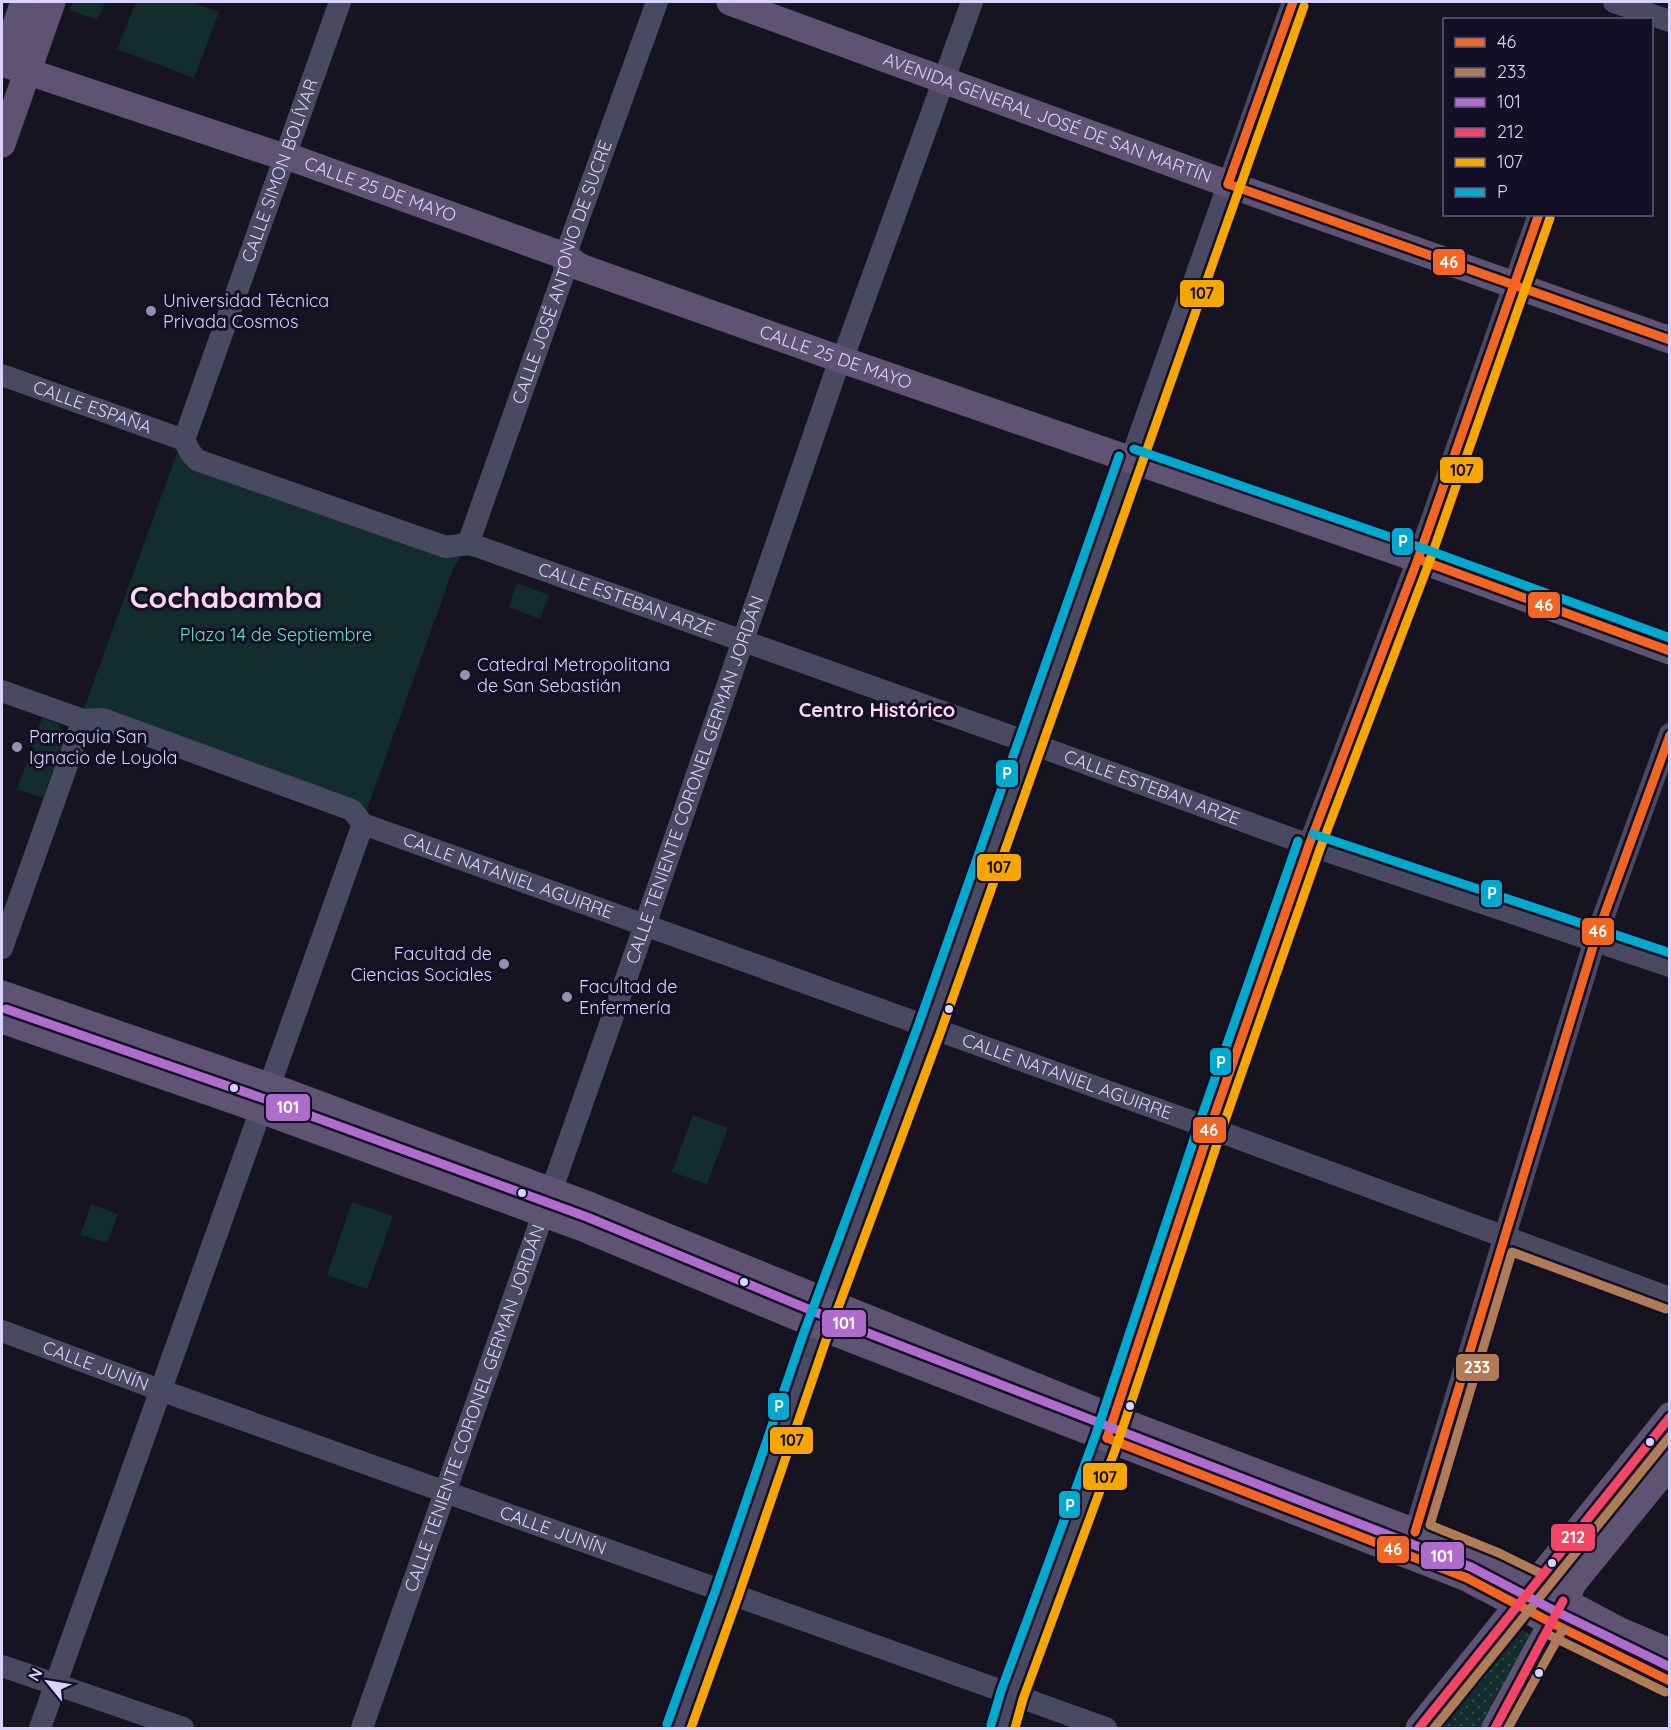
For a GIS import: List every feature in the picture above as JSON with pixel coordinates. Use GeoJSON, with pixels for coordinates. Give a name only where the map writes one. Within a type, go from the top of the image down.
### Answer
{"type":"FeatureCollection","features":[{"type":"Feature","properties":{"kind":"main road"},"geometry":{"type":"LineString","coordinates":[[2,144],[8,66],[24,2]]}},
{"type":"Feature","properties":{"kind":"main road"},"geometry":{"type":"LineString","coordinates":[[8,66],[52,2]]}},
{"type":"Feature","properties":{"kind":"main road","name":"AVENIDA GENERAL JOSÉ DE SAN MARTÍN"},"geometry":{"type":"LineString","coordinates":[[730,2],[1228,184],[1670,340]]}},
{"type":"Feature","properties":{"kind":"main road","name":"CALLE 25 DE MAYO"},"geometry":{"type":"LineString","coordinates":[[8,66],[285,156],[566,256],[580,267],[1418,559],[1670,651]]}},
{"type":"Feature","properties":{"kind":"main road"},"geometry":{"type":"LineString","coordinates":[[2,994],[266,1098],[547,1202],[1110,1428],[1412,1544],[1495,1564],[1535,1584],[1558,1612],[1670,1681]]}},
{"type":"Feature","properties":{"kind":"main road"},"geometry":{"type":"LineString","coordinates":[[2,1020],[266,1098]]}},
{"type":"Feature","properties":{"kind":"main road"},"geometry":{"type":"LineString","coordinates":[[1419,1728],[1670,1416]]}},
{"type":"Feature","properties":{"kind":"main road"},"geometry":{"type":"LineString","coordinates":[[1495,1728],[1574,1582],[1670,1464]]}},
{"type":"Feature","properties":{"kind":"main road"},"geometry":{"type":"LineString","coordinates":[[1412,1544],[1518,1606],[1558,1612],[1618,1629],[1670,1652]]}},
{"type":"Feature","properties":{"kind":"street","name":"CALLE SIMON BOLÍVAR"},"geometry":{"type":"LineString","coordinates":[[184,440],[340,2]]}},
{"type":"Feature","properties":{"kind":"street","name":"CALLE JOSÉ ANTONIO DE SUCRE"},"geometry":{"type":"LineString","coordinates":[[468,544],[564,273],[566,256],[657,2]]}},
{"type":"Feature","properties":{"kind":"street","name":"CALLE TENIENTE CORONEL GERMAN JORDÁN"},"geometry":{"type":"LineString","coordinates":[[362,1728],[744,643],[746,627],[840,359],[847,347],[972,2]]}},
{"type":"Feature","properties":{"kind":"street"},"geometry":{"type":"LineString","coordinates":[[678,1728],[824,1314],[930,1027],[1293,2]]}},
{"type":"Feature","properties":{"kind":"street"},"geometry":{"type":"LineString","coordinates":[[1608,18],[1614,2],[1670,21]]}},
{"type":"Feature","properties":{"kind":"street"},"geometry":{"type":"LineString","coordinates":[[1002,1728],[1110,1428],[1210,1128],[1309,845],[1418,559],[1538,216]]}},
{"type":"Feature","properties":{"kind":"street","name":"CALLE ESPAÑA"},"geometry":{"type":"LineString","coordinates":[[2,375],[184,440]]}},
{"type":"Feature","properties":{"kind":"street"},"geometry":{"type":"LineString","coordinates":[[184,440],[197,460],[446,548],[468,544]]}},
{"type":"Feature","properties":{"kind":"street","name":"CALLE ESTEBAN ARZE"},"geometry":{"type":"LineString","coordinates":[[468,544],[1030,743],[1309,845],[1670,966]]}},
{"type":"Feature","properties":{"kind":"street"},"geometry":{"type":"LineString","coordinates":[[2,691],[83,720],[104,719],[352,810],[363,824],[40,1728]]}},
{"type":"Feature","properties":{"kind":"street"},"geometry":{"type":"LineString","coordinates":[[2,948],[83,720]]}},
{"type":"Feature","properties":{"kind":"street"},"geometry":{"type":"LineString","coordinates":[[1412,1544],[1595,940],[1670,734]]}},
{"type":"Feature","properties":{"kind":"street","name":"CALLE NATANIEL AGUIRRE"},"geometry":{"type":"LineString","coordinates":[[363,824],[1210,1128],[1670,1298]]}},
{"type":"Feature","properties":{"kind":"street","name":"CALLE JUNÍN"},"geometry":{"type":"LineString","coordinates":[[2,1331],[159,1390],[1106,1728]]}},
{"type":"Feature","properties":{"kind":"street"},"geometry":{"type":"LineString","coordinates":[[2,1666],[183,1728]]}},
{"type":"Feature","properties":{"kind":"green space"},"geometry":{"type":"Polygon","coordinates":[[[73,2],[105,2],[98,20],[70,10],[73,2]]]}},
{"type":"Feature","properties":{"kind":"green space"},"geometry":{"type":"Polygon","coordinates":[[[136,2],[191,2],[219,12],[194,78],[117,49],[136,2]]]}},
{"type":"Feature","properties":{"kind":"green space","name":"Plaza 14 de Septiembre"},"geometry":{"type":"Polygon","coordinates":[[[177,453],[186,463],[443,557],[460,557],[453,569],[366,812],[83,711],[177,453]]]}},
{"type":"Feature","properties":{"kind":"green space"},"geometry":{"type":"Polygon","coordinates":[[[517,583],[549,595],[540,619],[509,607],[517,583]]]}},
{"type":"Feature","properties":{"kind":"green space"},"geometry":{"type":"Polygon","coordinates":[[[42,718],[58,724],[64,738],[43,798],[17,789],[42,718]]]}},
{"type":"Feature","properties":{"kind":"green space"},"geometry":{"type":"Polygon","coordinates":[[[693,1115],[728,1128],[707,1184],[672,1172],[693,1115]]]}},
{"type":"Feature","properties":{"kind":"green space"},"geometry":{"type":"Polygon","coordinates":[[[352,1202],[393,1216],[367,1289],[327,1275],[352,1202]]]}},
{"type":"Feature","properties":{"kind":"green space"},"geometry":{"type":"Polygon","coordinates":[[[92,1204],[118,1214],[107,1243],[80,1235],[92,1204]]]}},
{"type":"Feature","properties":{"kind":"green space"},"geometry":{"type":"Polygon","coordinates":[[[1669,1437],[1669,1443],[1558,1580],[1556,1577],[1669,1437]]]}},
{"type":"Feature","properties":{"kind":"green space"},"geometry":{"type":"Polygon","coordinates":[[[1519,1629],[1532,1635],[1484,1728],[1438,1728],[1519,1629]]]}},
{"type":"Feature","properties":{"kind":"transit line","name":"46"},"geometry":{"type":"LineString","coordinates":[[1228,184],[1293,2]]}},
{"type":"Feature","properties":{"kind":"transit line","name":"107"},"geometry":{"type":"LineString","coordinates":[[691,1728],[825,1343],[941,1031],[1304,6]]}},
{"type":"Feature","properties":{"kind":"transit line","name":"46"},"geometry":{"type":"LineString","coordinates":[[1228,184],[1670,340]]}},
{"type":"Feature","properties":{"kind":"transit line","name":"46"},"geometry":{"type":"LineString","coordinates":[[1107,1438],[1210,1128],[1309,845],[1418,559],[1538,216]]}},
{"type":"Feature","properties":{"kind":"transit line","name":"107"},"geometry":{"type":"LineString","coordinates":[[1015,1728],[1023,1699],[1118,1442],[1221,1132],[1320,849],[1429,563],[1550,218]]}},
{"type":"Feature","properties":{"kind":"transit line","name":"P"},"geometry":{"type":"LineString","coordinates":[[1134,449],[1422,548],[1670,638]]}},
{"type":"Feature","properties":{"kind":"transit line","name":"P"},"geometry":{"type":"LineString","coordinates":[[667,1724],[803,1335],[919,1023],[1119,456]]}},
{"type":"Feature","properties":{"kind":"transit line","name":"46"},"geometry":{"type":"LineString","coordinates":[[1418,559],[1670,651]]}},
{"type":"Feature","properties":{"kind":"transit line","name":"46"},"geometry":{"type":"LineString","coordinates":[[1415,1532],[1595,940],[1670,735]]}},
{"type":"Feature","properties":{"kind":"transit line","name":"P"},"geometry":{"type":"LineString","coordinates":[[1313,834],[1670,953]]}},
{"type":"Feature","properties":{"kind":"transit line","name":"P"},"geometry":{"type":"LineString","coordinates":[[991,1725],[1001,1691],[1096,1434],[1199,1124],[1298,841]]}},
{"type":"Feature","properties":{"kind":"transit line","name":"101"},"geometry":{"type":"LineString","coordinates":[[6,1009],[265,1099],[587,1217],[837,1321],[1471,1567],[1670,1667]]}},
{"type":"Feature","properties":{"kind":"transit line","name":"233"},"geometry":{"type":"LineString","coordinates":[[1540,1573],[1499,1553],[1430,1525],[1512,1252],[1666,1309]]}},
{"type":"Feature","properties":{"kind":"transit line","name":"212"},"geometry":{"type":"LineString","coordinates":[[1419,1728],[1670,1417]]}},
{"type":"Feature","properties":{"kind":"transit line","name":"233"},"geometry":{"type":"LineString","coordinates":[[1434,1728],[1670,1436]]}},
{"type":"Feature","properties":{"kind":"transit line","name":"46"},"geometry":{"type":"LineString","coordinates":[[1107,1438],[1467,1578],[1670,1681]]}},
{"type":"Feature","properties":{"kind":"transit line","name":"212"},"geometry":{"type":"LineString","coordinates":[[1495,1728],[1563,1601]]}},
{"type":"Feature","properties":{"kind":"transit line","name":"233"},"geometry":{"type":"LineString","coordinates":[[1508,1728],[1563,1629]]}},
{"type":"Feature","properties":{"kind":"transit line","name":"233"},"geometry":{"type":"LineString","coordinates":[[1547,1634],[1665,1692]]}},
{"type":"Feature","properties":{"kind":"place","name":"Universidad Técnica Privada Cosmos"},"geometry":{"type":"Point","coordinates":[151,311]}},
{"type":"Feature","properties":{"kind":"place","name":"Catedral Metropolitana de San Sebastián"},"geometry":{"type":"Point","coordinates":[465,675]}},
{"type":"Feature","properties":{"kind":"place","name":"Parroquia San Ignacio de Loyola"},"geometry":{"type":"Point","coordinates":[17,747]}},
{"type":"Feature","properties":{"kind":"place","name":"Facultad de Ciencias Sociales"},"geometry":{"type":"Point","coordinates":[504,964]}},
{"type":"Feature","properties":{"kind":"place","name":"Facultad de Enfermería"},"geometry":{"type":"Point","coordinates":[567,997]}},
{"type":"Feature","properties":{"kind":"district","name":"Cochabamba"},"geometry":{"type":"Point","coordinates":[226,598]}},
{"type":"Feature","properties":{"kind":"district","name":"Centro Histórico"},"geometry":{"type":"Point","coordinates":[877,710]}}]}
